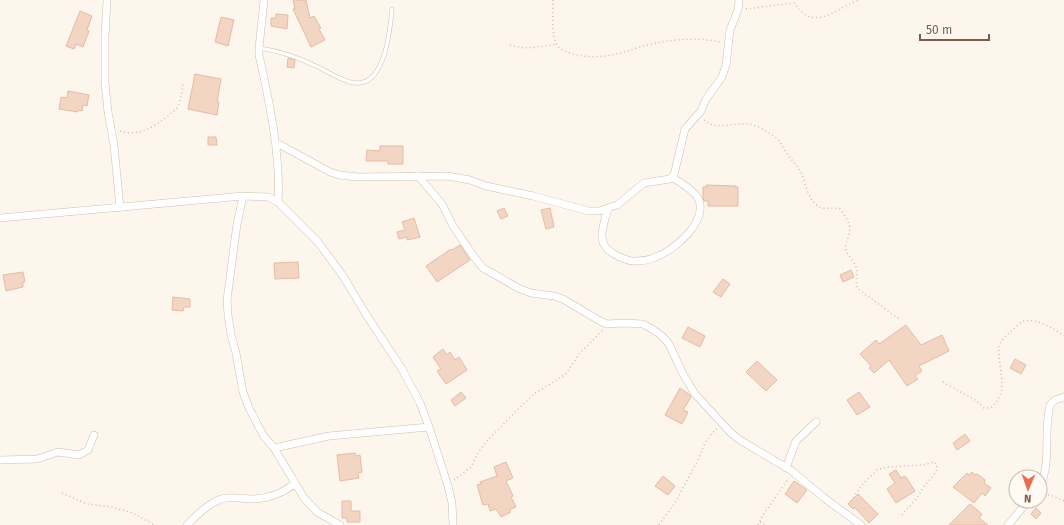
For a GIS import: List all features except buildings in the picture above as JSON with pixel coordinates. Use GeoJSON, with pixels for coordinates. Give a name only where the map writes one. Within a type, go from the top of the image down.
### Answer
{"type":"FeatureCollection","features":[{"type":"Feature","properties":{"kind":"street"},"geometry":{"type":"LineString","coordinates":[[107,0],[104,37],[105,82],[114,145],[120,208]]}},
{"type":"Feature","properties":{"kind":"street"},"geometry":{"type":"LineString","coordinates":[[264,0],[259,48],[275,142],[279,190],[278,202]]}},
{"type":"Feature","properties":{"kind":"street"},"geometry":{"type":"LineString","coordinates":[[275,142],[334,174],[358,177],[447,176],[470,180],[486,186],[534,196],[589,211],[599,211],[617,205],[644,183],[670,179],[674,175],[686,129],[701,111],[706,99],[722,77],[726,65],[727,44],[730,30],[738,10],[740,0]]}},
{"type":"Feature","properties":{"kind":"street"},"geometry":{"type":"LineString","coordinates":[[418,176],[442,204],[453,226],[483,268],[520,289],[563,299],[607,324],[643,324],[662,336],[669,344],[683,374],[696,394],[731,433],[789,470],[861,525]]}},
{"type":"Feature","properties":{"kind":"street"},"geometry":{"type":"LineString","coordinates":[[608,208],[602,237],[603,246],[622,259],[636,261],[659,256],[681,241],[692,230],[699,215],[698,198],[694,193],[672,177]]}},
{"type":"Feature","properties":{"kind":"street"},"geometry":{"type":"LineString","coordinates":[[243,196],[237,224],[228,300],[228,315],[231,335],[243,392],[263,435],[274,448],[304,498],[317,512],[340,525]]}},
{"type":"Feature","properties":{"kind":"street"},"geometry":{"type":"LineString","coordinates":[[0,218],[243,196],[268,197],[278,202],[318,242],[343,276],[402,369],[420,403],[430,427],[452,503],[453,525]]}},
{"type":"Feature","properties":{"kind":"street"},"geometry":{"type":"LineString","coordinates":[[1046,469],[1046,432],[1050,405],[1055,400],[1064,397]]}},
{"type":"Feature","properties":{"kind":"street"},"geometry":{"type":"LineString","coordinates":[[789,470],[796,441],[816,422]]}},
{"type":"Feature","properties":{"kind":"street"},"geometry":{"type":"LineString","coordinates":[[274,448],[329,436],[430,427]]}},
{"type":"Feature","properties":{"kind":"street"},"geometry":{"type":"LineString","coordinates":[[0,460],[37,460],[58,452],[79,455],[88,450],[94,435]]}},
{"type":"Feature","properties":{"kind":"street"},"geometry":{"type":"LineString","coordinates":[[187,525],[208,506],[221,499],[230,497],[253,499],[263,497],[283,492],[295,483]]}},
{"type":"Feature","properties":{"kind":"street"},"geometry":{"type":"LineString","coordinates":[[1008,525],[1021,509]]}},
{"type":"Feature","properties":{"kind":"lane"},"geometry":{"type":"LineString","coordinates":[[259,48],[289,54],[351,83],[365,82],[378,70],[384,57],[390,33],[392,9]]}},
{"type":"Feature","properties":{"kind":"path"},"geometry":{"type":"LineString","coordinates":[[553,0],[553,28],[556,44],[560,49],[581,56],[593,57],[614,55],[656,43],[669,41],[702,40],[716,41],[727,44]]}},
{"type":"Feature","properties":{"kind":"path"},"geometry":{"type":"LineString","coordinates":[[738,10],[792,3],[796,5],[804,14],[819,18],[859,0]]}},
{"type":"Feature","properties":{"kind":"path"},"geometry":{"type":"LineString","coordinates":[[510,45],[519,48],[533,48],[556,44]]}},
{"type":"Feature","properties":{"kind":"path"},"geometry":{"type":"LineString","coordinates":[[110,123],[116,129],[124,132],[138,132],[152,127],[176,109],[181,99],[183,84]]}},
{"type":"Feature","properties":{"kind":"path"},"geometry":{"type":"LineString","coordinates":[[701,111],[702,117],[709,124],[755,125],[781,142],[787,155],[796,163],[802,173],[806,189],[816,204],[821,208],[840,208],[849,223],[849,234],[846,247],[849,256],[855,265],[858,289],[899,320]]}},
{"type":"Feature","properties":{"kind":"path"},"geometry":{"type":"LineString","coordinates":[[943,382],[972,398],[984,408],[990,408],[999,399],[1001,391],[1002,380],[999,366],[998,346],[1002,339],[1022,322],[1028,320],[1034,320],[1044,324],[1064,336]]}},
{"type":"Feature","properties":{"kind":"path"},"geometry":{"type":"LineString","coordinates":[[448,486],[458,476],[471,467],[485,443],[534,394],[566,374],[579,354],[601,333],[607,324]]}},
{"type":"Feature","properties":{"kind":"path"},"geometry":{"type":"LineString","coordinates":[[659,525],[676,501],[699,458],[704,445],[712,433],[723,424]]}},
{"type":"Feature","properties":{"kind":"path"},"geometry":{"type":"LineString","coordinates":[[844,511],[863,484],[877,470],[887,467],[923,465],[934,462],[937,465],[936,472],[917,498],[900,516]]}},
{"type":"Feature","properties":{"kind":"path"},"geometry":{"type":"LineString","coordinates":[[758,525],[763,515],[788,480],[789,470]]}},
{"type":"Feature","properties":{"kind":"path"},"geometry":{"type":"LineString","coordinates":[[62,493],[87,504],[112,507],[133,513],[155,525]]}},
{"type":"Feature","properties":{"kind":"path"},"geometry":{"type":"LineString","coordinates":[[1048,495],[1064,501]]}},
{"type":"Feature","properties":{"kind":"path"},"geometry":{"type":"LineString","coordinates":[[760,522],[765,525]]}}]}
